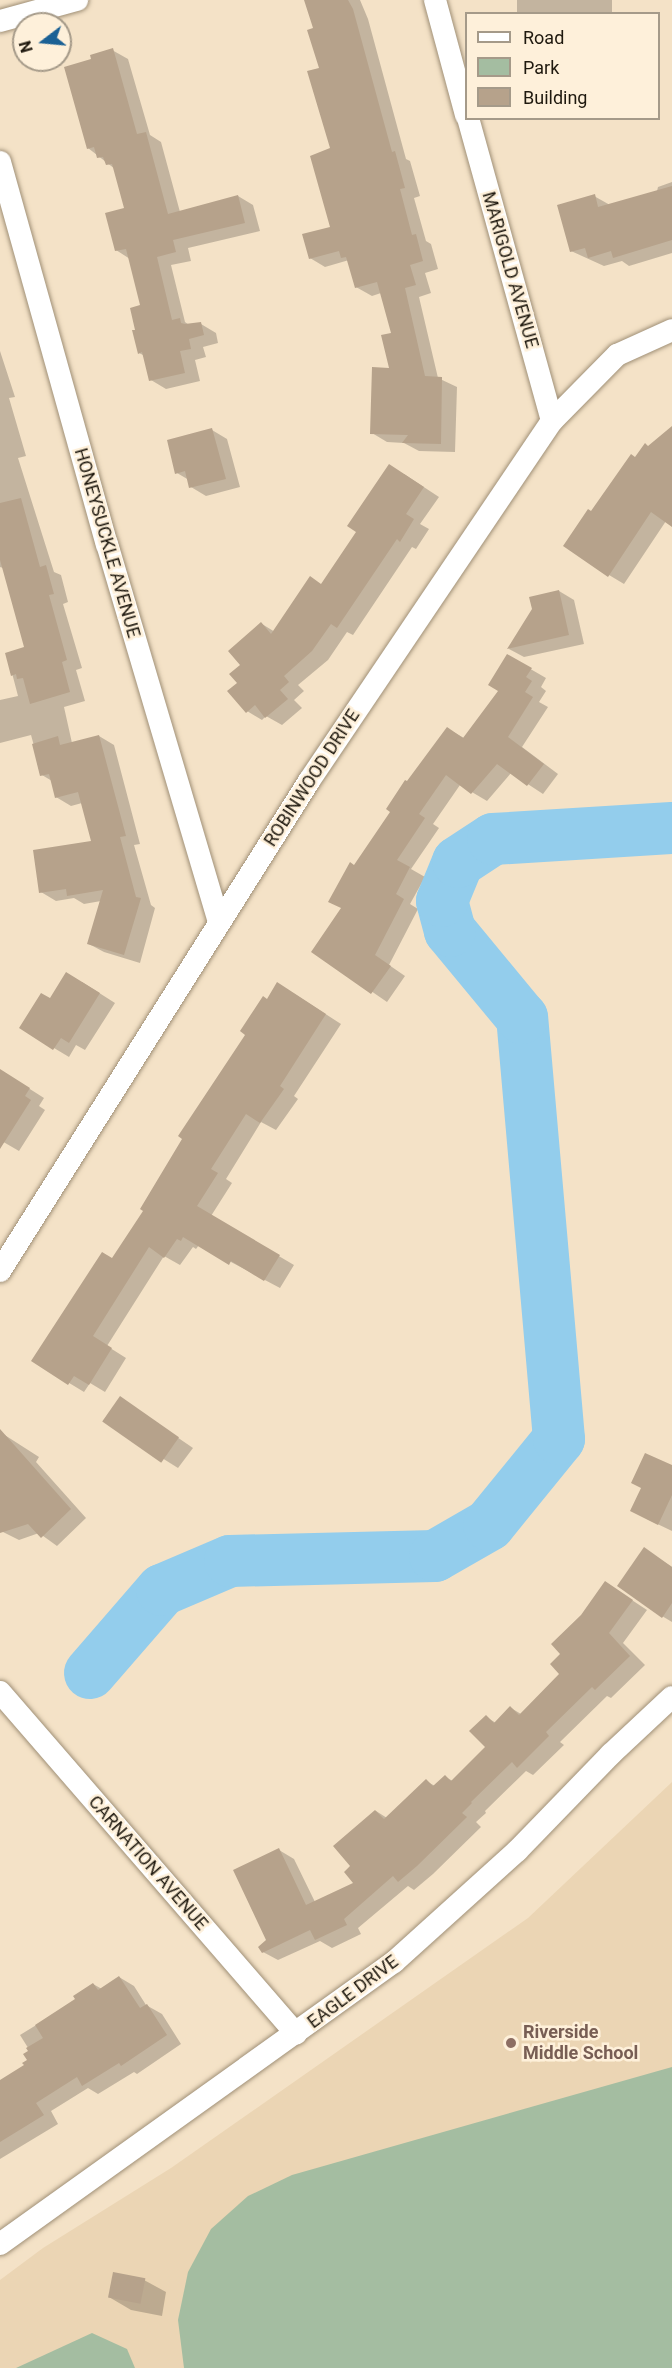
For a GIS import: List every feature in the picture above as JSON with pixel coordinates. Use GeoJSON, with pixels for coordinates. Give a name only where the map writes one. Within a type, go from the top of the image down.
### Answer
{"type":"FeatureCollection","features":[{"type":"Feature","properties":{"kind":"street"},"geometry":{"type":"LineString","coordinates":[[0,21],[77,0]]}},
{"type":"Feature","properties":{"kind":"street","name":"MARIGOLD AVENUE"},"geometry":{"type":"LineString","coordinates":[[435,0],[465,110]]}},
{"type":"Feature","properties":{"kind":"street","name":"MARIGOLD AVENUE"},"geometry":{"type":"LineString","coordinates":[[468,120],[552,421]]}},
{"type":"Feature","properties":{"kind":"street","name":"HONEYSUCKLE AVENUE"},"geometry":{"type":"LineString","coordinates":[[0,162],[107,544],[219,922]]}},
{"type":"Feature","properties":{"kind":"street","name":"ROBINWOOD DRIVE"},"geometry":{"type":"LineString","coordinates":[[0,1271],[309,781],[552,421],[616,355],[672,330]]}},
{"type":"Feature","properties":{"kind":"street","name":"CARNATION AVENUE"},"geometry":{"type":"LineString","coordinates":[[0,1692],[296,2034]]}},
{"type":"Feature","properties":{"kind":"street","name":"EAGLE DRIVE"},"geometry":{"type":"LineString","coordinates":[[0,2244],[394,1962],[517,1851],[611,1754],[672,1697]]}},
{"type":"Feature","properties":{"kind":"shaded area","name":"Riverside Middle School"},"geometry":{"type":"Polygon","coordinates":[[[672,1782],[672,2368],[0,2368],[0,2280],[43,2248],[171,2168],[528,1918],[672,1782]]]}},
{"type":"Feature","properties":{"kind":"green space"},"geometry":{"type":"Polygon","coordinates":[[[672,2067],[672,2368],[184,2368],[178,2320],[188,2272],[211,2229],[248,2196],[292,2175],[672,2067]]]}},
{"type":"Feature","properties":{"kind":"green space"},"geometry":{"type":"Polygon","coordinates":[[[92,2333],[127,2349],[135,2368],[16,2368],[92,2333]]]}},
{"type":"Feature","properties":{"kind":"building"},"geometry":{"type":"Polygon","coordinates":[[[304,0],[348,0],[353,9],[392,152],[395,151],[405,188],[400,189],[412,235],[416,234],[423,261],[410,265],[416,285],[405,288],[425,376],[442,377],[441,444],[402,443],[408,435],[370,434],[372,367],[389,368],[381,335],[391,333],[377,282],[355,288],[346,257],[341,258],[339,251],[309,259],[302,234],[330,227],[310,156],[330,148],[307,71],[319,68],[307,30],[313,28],[304,0]]]}},
{"type":"Feature","properties":{"kind":"building"},"geometry":{"type":"Polygon","coordinates":[[[113,48],[137,134],[146,132],[168,214],[238,195],[245,223],[173,240],[176,252],[157,257],[172,320],[180,318],[181,323],[185,324],[201,322],[204,335],[189,339],[191,349],[180,351],[185,373],[149,381],[142,352],[138,354],[130,308],[140,305],[126,249],[115,251],[105,213],[124,208],[112,164],[106,165],[103,157],[97,158],[94,147],[87,149],[65,72],[72,72],[72,65],[91,59],[90,55],[113,48]]]}},
{"type":"Feature","properties":{"kind":"building"},"geometry":{"type":"Polygon","coordinates":[[[672,186],[672,240],[613,258],[611,251],[588,258],[585,248],[570,252],[557,205],[595,194],[598,207],[672,186]]]}},
{"type":"Feature","properties":{"kind":"building"},"geometry":{"type":"Polygon","coordinates":[[[672,426],[672,527],[651,512],[608,577],[563,546],[588,509],[591,511],[631,454],[635,457],[645,443],[648,446],[672,426]]]}},
{"type":"Feature","properties":{"kind":"building"},"geometry":{"type":"Polygon","coordinates":[[[212,428],[226,479],[189,488],[185,471],[175,474],[167,440],[212,428]]]}},
{"type":"Feature","properties":{"kind":"building"},"geometry":{"type":"Polygon","coordinates":[[[389,464],[424,487],[406,514],[414,519],[400,542],[397,539],[337,628],[331,624],[312,651],[284,676],[289,682],[280,690],[288,699],[265,718],[255,705],[246,713],[227,691],[237,683],[229,674],[240,665],[228,651],[261,622],[271,634],[310,576],[321,584],[356,532],[347,526],[389,464]]]}},
{"type":"Feature","properties":{"kind":"building"},"geometry":{"type":"Polygon","coordinates":[[[21,498],[40,567],[46,565],[54,594],[49,595],[67,660],[62,662],[70,692],[30,704],[23,678],[17,679],[16,674],[11,676],[5,653],[24,647],[0,560],[0,503],[21,498]]]}},
{"type":"Feature","properties":{"kind":"building"},"geometry":{"type":"Polygon","coordinates":[[[559,590],[569,635],[507,649],[532,609],[529,597],[559,590]]]}},
{"type":"Feature","properties":{"kind":"building"},"geometry":{"type":"Polygon","coordinates":[[[507,654],[532,668],[526,677],[532,681],[525,692],[533,697],[508,737],[544,764],[527,786],[497,764],[471,794],[446,775],[419,814],[425,818],[397,860],[410,867],[396,894],[404,899],[375,955],[391,966],[371,994],[311,952],[341,908],[328,902],[350,862],[354,865],[390,812],[386,809],[405,780],[407,781],[447,727],[463,738],[498,691],[488,685],[507,654]]]}},
{"type":"Feature","properties":{"kind":"building"},"geometry":{"type":"Polygon","coordinates":[[[99,735],[126,836],[120,837],[136,897],[141,898],[124,955],[87,944],[103,890],[67,896],[66,889],[39,893],[33,850],[91,841],[78,792],[55,798],[49,774],[40,776],[32,744],[58,736],[60,745],[99,735]]]}},
{"type":"Feature","properties":{"kind":"building"},"geometry":{"type":"Polygon","coordinates":[[[66,972],[100,993],[69,1043],[61,1038],[53,1050],[19,1028],[41,993],[50,998],[66,972]]]}},
{"type":"Feature","properties":{"kind":"building"},"geometry":{"type":"Polygon","coordinates":[[[277,982],[326,1014],[280,1086],[284,1089],[260,1123],[246,1114],[211,1169],[218,1173],[197,1206],[280,1255],[264,1281],[231,1261],[229,1265],[183,1237],[181,1241],[177,1239],[164,1258],[149,1247],[93,1336],[112,1348],[89,1385],[74,1376],[68,1385],[31,1361],[102,1252],[112,1258],[143,1211],[140,1209],[182,1139],[178,1136],[245,1035],[240,1031],[263,996],[267,999],[277,982]]]}},
{"type":"Feature","properties":{"kind":"building"},"geometry":{"type":"Polygon","coordinates":[[[0,1069],[30,1088],[25,1096],[31,1100],[0,1149],[0,1069]]]}},
{"type":"Feature","properties":{"kind":"building"},"geometry":{"type":"Polygon","coordinates":[[[120,1396],[179,1437],[161,1463],[102,1421],[120,1396]]]}},
{"type":"Feature","properties":{"kind":"building"},"geometry":{"type":"Polygon","coordinates":[[[0,1429],[71,1509],[41,1538],[28,1524],[0,1533],[0,1429]]]}},
{"type":"Feature","properties":{"kind":"building"},"geometry":{"type":"Polygon","coordinates":[[[645,1453],[672,1465],[672,1495],[658,1525],[630,1511],[641,1488],[631,1483],[645,1453]]]}},
{"type":"Feature","properties":{"kind":"building"},"geometry":{"type":"Polygon","coordinates":[[[644,1547],[672,1567],[672,1603],[662,1618],[617,1586],[644,1547]]]}},
{"type":"Feature","properties":{"kind":"building"},"geometry":{"type":"Polygon","coordinates":[[[605,1581],[633,1600],[609,1633],[630,1656],[595,1690],[592,1687],[546,1732],[549,1736],[517,1768],[512,1762],[471,1802],[462,1813],[467,1817],[417,1866],[398,1882],[393,1876],[344,1919],[347,1925],[315,1940],[310,1930],[262,1953],[258,1947],[266,1940],[233,1870],[279,1848],[306,1905],[353,1883],[344,1872],[350,1866],[333,1846],[375,1810],[384,1819],[426,1779],[433,1786],[445,1775],[451,1781],[485,1747],[469,1731],[486,1715],[494,1723],[510,1706],[519,1715],[559,1674],[550,1664],[560,1654],[551,1644],[581,1615],[605,1581]]]}},
{"type":"Feature","properties":{"kind":"building"},"geometry":{"type":"Polygon","coordinates":[[[119,1976],[140,2008],[147,2004],[167,2035],[121,2066],[119,2063],[82,2086],[77,2077],[36,2103],[44,2115],[0,2142],[0,2080],[24,2065],[22,2063],[27,2060],[23,2054],[28,2051],[26,2048],[43,2038],[35,2025],[75,1999],[73,1996],[93,1983],[98,1990],[119,1976]]]}},
{"type":"Feature","properties":{"kind":"building"},"geometry":{"type":"Polygon","coordinates":[[[113,2272],[145,2278],[140,2304],[108,2298],[113,2272]]]}},
{"type":"Feature","properties":{"kind":"waterway"},"geometry":{"type":"LineString","coordinates":[[90,1673],[162,1590],[230,1561],[435,1556],[489,1525],[559,1439],[522,1018],[450,931],[442,901],[458,862],[493,839],[672,828]]}},
{"type":"Feature","properties":{"kind":"place","name":"Riverside Middle School"},"geometry":{"type":"Point","coordinates":[511,2043]}}]}
